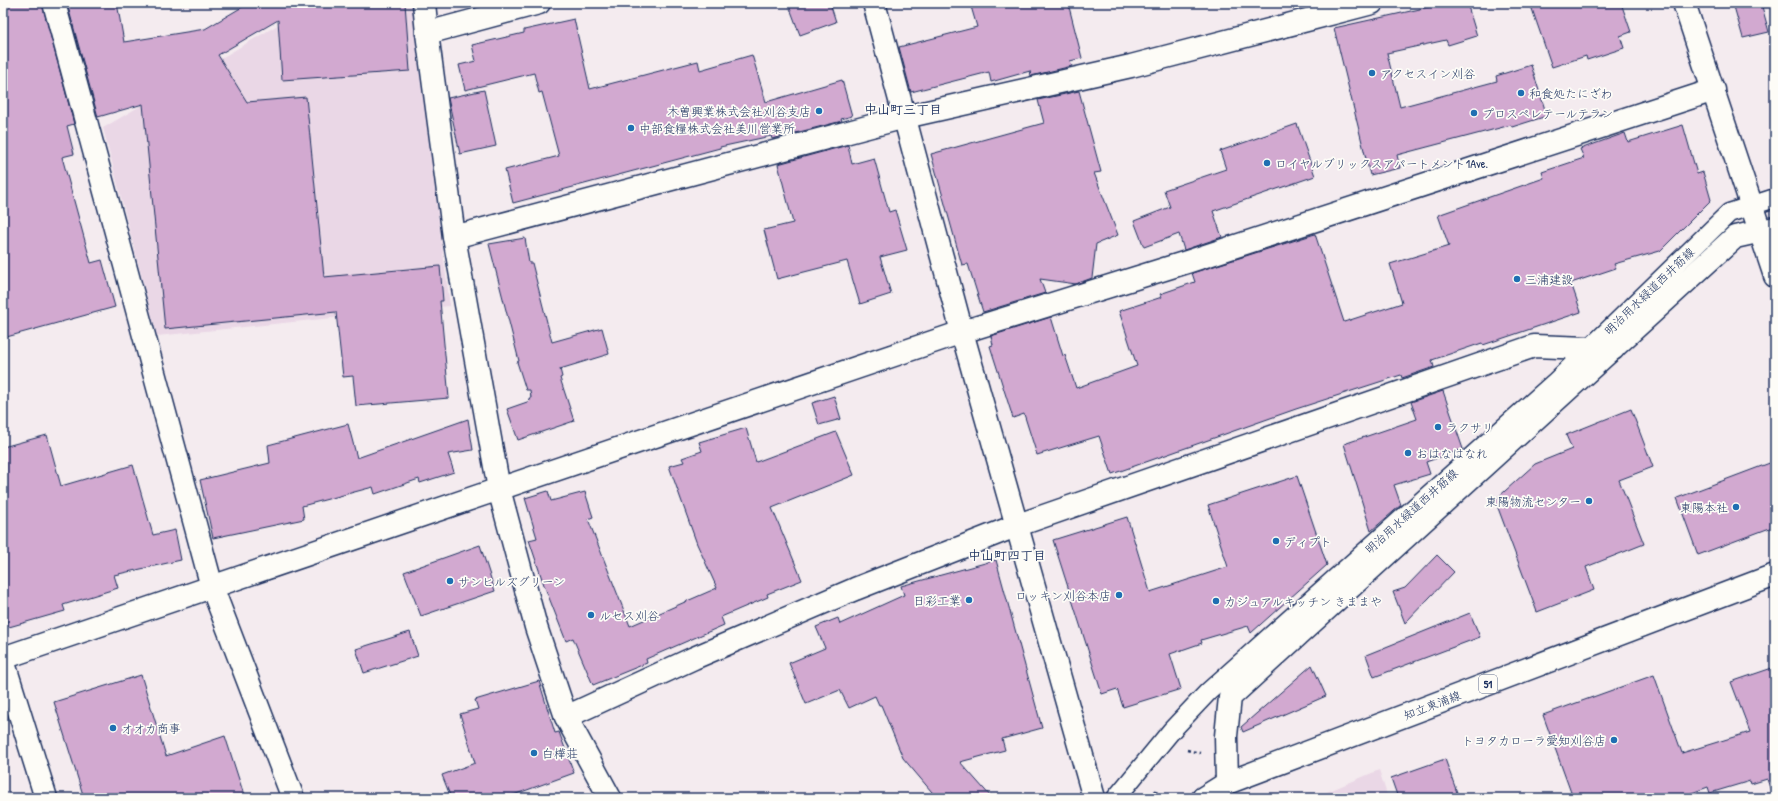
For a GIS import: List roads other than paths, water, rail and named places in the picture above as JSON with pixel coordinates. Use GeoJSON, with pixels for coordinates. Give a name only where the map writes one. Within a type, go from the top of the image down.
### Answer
{"type":"FeatureCollection","features":[{"type":"Feature","properties":{"kind":"street"},"geometry":{"type":"LineString","coordinates":[[54,3],[212,587],[293,798]]}},
{"type":"Feature","properties":{"kind":"street"},"geometry":{"type":"LineString","coordinates":[[424,3],[454,237],[499,489],[536,627],[566,716],[610,798]]}},
{"type":"Feature","properties":{"kind":"street"},"geometry":{"type":"LineString","coordinates":[[427,33],[539,3]]}},
{"type":"Feature","properties":{"kind":"street"},"geometry":{"type":"LineString","coordinates":[[874,3],[962,332],[1018,525],[1094,798]]}},
{"type":"Feature","properties":{"kind":"street"},"geometry":{"type":"LineString","coordinates":[[454,237],[905,117],[1131,66],[1372,3]]}},
{"type":"Feature","properties":{"kind":"street"},"geometry":{"type":"LineString","coordinates":[[1684,3],[1751,205],[1767,229],[1775,276]]}},
{"type":"Feature","properties":{"kind":"street"},"geometry":{"type":"LineString","coordinates":[[46,798],[3,659],[962,332],[1194,259],[1714,90]]}},
{"type":"Feature","properties":{"kind":"street","name":"明治用水緑道西井筋線"},"geometry":{"type":"LineString","coordinates":[[1116,798],[1172,730],[1208,692],[1556,381],[1729,213],[1775,198]]}},
{"type":"Feature","properties":{"kind":"street"},"geometry":{"type":"LineString","coordinates":[[1227,783],[1226,736],[1230,697],[1734,237],[1767,229]]}},
{"type":"Feature","properties":{"kind":"street"},"geometry":{"type":"LineString","coordinates":[[566,716],[694,658],[855,589],[1018,525],[1534,346],[1613,349]]}},
{"type":"Feature","properties":{"kind":"street","name":"知立東浦線"},"geometry":{"type":"LineString","coordinates":[[1203,798],[1227,783],[1775,575]]}},
{"type":"Feature","properties":{"kind":"place","name":"アクセスイン刈谷"},"geometry":{"type":"Point","coordinates":[1372,73]}},
{"type":"Feature","properties":{"kind":"place","name":"和食処たにざわ"},"geometry":{"type":"Point","coordinates":[1521,93]}},
{"type":"Feature","properties":{"kind":"place","name":"木曽興業株式会社刈谷支店"},"geometry":{"type":"Point","coordinates":[819,111]}},
{"type":"Feature","properties":{"kind":"place","name":"プロスペレテールテラン"},"geometry":{"type":"Point","coordinates":[1474,113]}},
{"type":"Feature","properties":{"kind":"place","name":"中部食糧株式会社美川営業所"},"geometry":{"type":"Point","coordinates":[631,128]}},
{"type":"Feature","properties":{"kind":"place","name":"ロイヤルブリックスアパートメント1Ave."},"geometry":{"type":"Point","coordinates":[1267,163]}},
{"type":"Feature","properties":{"kind":"place","name":"三浦建設"},"geometry":{"type":"Point","coordinates":[1517,279]}},
{"type":"Feature","properties":{"kind":"place","name":"ラクサリ"},"geometry":{"type":"Point","coordinates":[1438,427]}},
{"type":"Feature","properties":{"kind":"place","name":"おはなはなれ"},"geometry":{"type":"Point","coordinates":[1408,453]}},
{"type":"Feature","properties":{"kind":"place","name":"東陽物流センター"},"geometry":{"type":"Point","coordinates":[1589,501]}},
{"type":"Feature","properties":{"kind":"place","name":"東陽本社"},"geometry":{"type":"Point","coordinates":[1736,507]}},
{"type":"Feature","properties":{"kind":"place","name":"ディプト"},"geometry":{"type":"Point","coordinates":[1276,541]}},
{"type":"Feature","properties":{"kind":"place","name":"サンヒルズグリーン"},"geometry":{"type":"Point","coordinates":[450,581]}},
{"type":"Feature","properties":{"kind":"place","name":"ロッキン刈谷本店"},"geometry":{"type":"Point","coordinates":[1119,595]}},
{"type":"Feature","properties":{"kind":"place","name":"日彩工業"},"geometry":{"type":"Point","coordinates":[969,600]}},
{"type":"Feature","properties":{"kind":"place","name":"カジュアルキッチン きままや"},"geometry":{"type":"Point","coordinates":[1216,601]}},
{"type":"Feature","properties":{"kind":"place","name":"ルセス刈谷"},"geometry":{"type":"Point","coordinates":[591,615]}},
{"type":"Feature","properties":{"kind":"place","name":"オオカ商事"},"geometry":{"type":"Point","coordinates":[113,728]}},
{"type":"Feature","properties":{"kind":"place","name":"トヨタカローラ愛知刈谷店"},"geometry":{"type":"Point","coordinates":[1614,740]}},
{"type":"Feature","properties":{"kind":"place","name":"白樺荘"},"geometry":{"type":"Point","coordinates":[534,753]}},
{"type":"Feature","properties":{"kind":"district","name":"中山町三丁目"},"geometry":{"type":"Point","coordinates":[903,109]}},
{"type":"Feature","properties":{"kind":"district","name":"中山町四丁目"},"geometry":{"type":"Point","coordinates":[1007,555]}}]}
